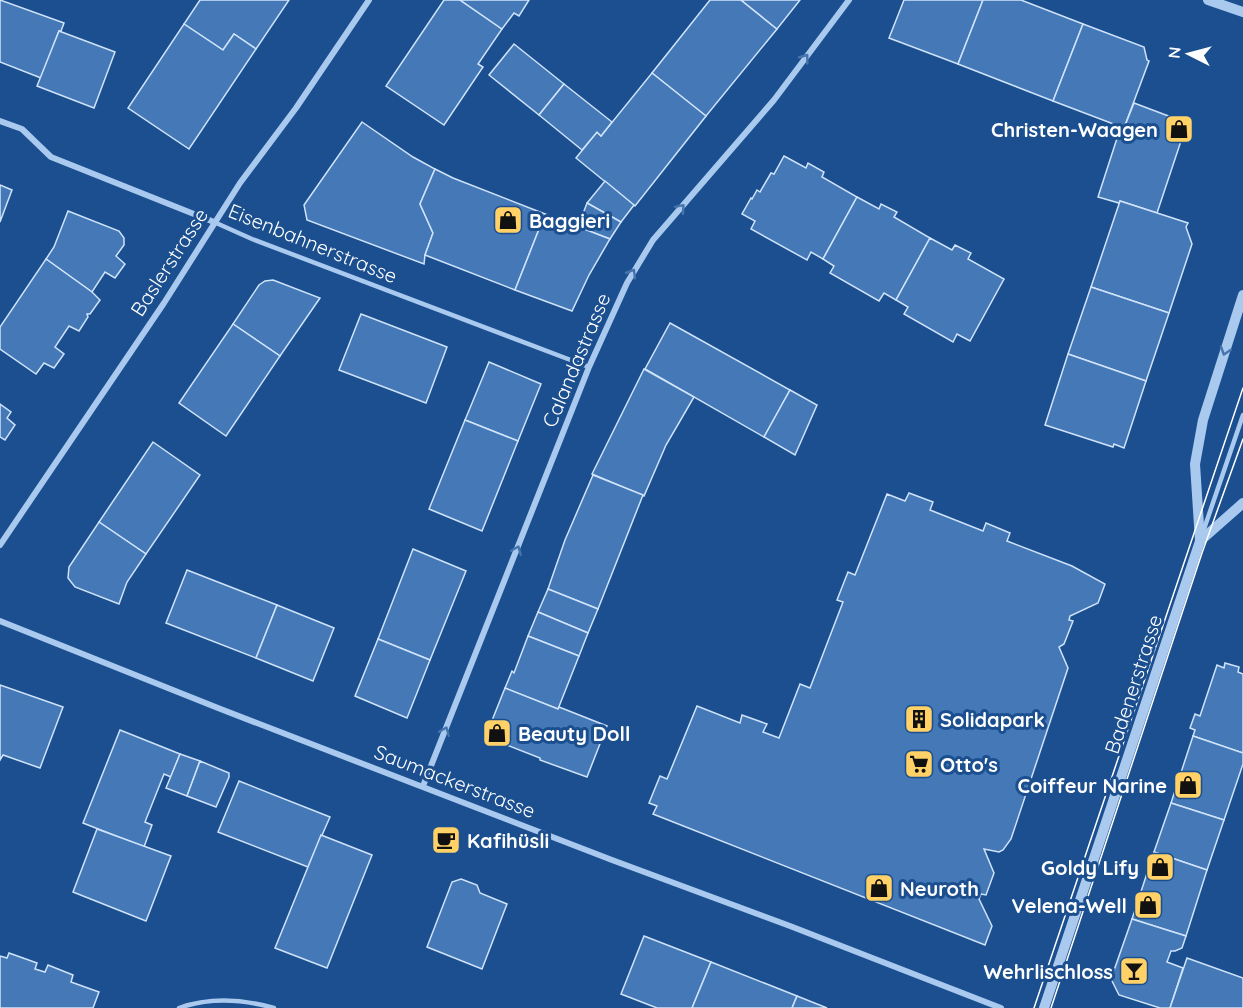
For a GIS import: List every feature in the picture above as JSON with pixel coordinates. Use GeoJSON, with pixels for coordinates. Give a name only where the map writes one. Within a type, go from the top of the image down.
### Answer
{"type":"FeatureCollection","features":[{"type":"Feature","properties":{"kind":"street","name":"Baslerstrasse"},"geometry":{"type":"LineString","coordinates":[[0,545],[158,312],[240,183],[296,108],[369,0]]}},
{"type":"Feature","properties":{"kind":"street","name":"Calandastrasse"},"geometry":{"type":"LineString","coordinates":[[423,786],[589,367],[627,283],[652,240],[774,100],[849,0]]}},
{"type":"Feature","properties":{"kind":"street"},"geometry":{"type":"LineString","coordinates":[[1208,0],[1243,12]]}},
{"type":"Feature","properties":{"kind":"street","name":"Eisenbahnerstrasse"},"geometry":{"type":"LineString","coordinates":[[0,121],[22,129],[51,157],[214,222]]}},
{"type":"Feature","properties":{"kind":"street","name":"Badenerstrasse"},"geometry":{"type":"LineString","coordinates":[[1044,1008],[1200,542],[1196,464],[1203,420],[1243,295]]}},
{"type":"Feature","properties":{"kind":"street","name":"Badenerstrasse"},"geometry":{"type":"LineString","coordinates":[[1200,542],[1243,503]]}},
{"type":"Feature","properties":{"kind":"street","name":"Saumackerstrasse"},"geometry":{"type":"LineString","coordinates":[[0,621],[218,708],[1001,1008]]}},
{"type":"Feature","properties":{"kind":"lane","name":"Eisenbahnerstrasse"},"geometry":{"type":"LineString","coordinates":[[214,222],[252,239],[589,367]]}},
{"type":"Feature","properties":{"kind":"lane","name":"Badenerstrasse"},"geometry":{"type":"LineString","coordinates":[[1200,542],[1243,415]]}},
{"type":"Feature","properties":{"kind":"lane"},"geometry":{"type":"LineString","coordinates":[[179,1008],[217,999],[250,1001],[274,1008]]}},
{"type":"Feature","properties":{"kind":"building"},"geometry":{"type":"Polygon","coordinates":[[[0,0],[64,23],[41,78],[0,62],[0,0]]]}},
{"type":"Feature","properties":{"kind":"building"},"geometry":{"type":"Polygon","coordinates":[[[200,0],[289,0],[256,49],[234,34],[223,50],[184,24],[200,0]]]}},
{"type":"Feature","properties":{"kind":"building"},"geometry":{"type":"Polygon","coordinates":[[[444,0],[460,0],[502,29],[478,64],[483,67],[444,125],[386,86],[444,0]]]}},
{"type":"Feature","properties":{"kind":"building"},"geometry":{"type":"Polygon","coordinates":[[[460,0],[529,0],[519,16],[514,13],[502,29],[460,0]]]}},
{"type":"Feature","properties":{"kind":"building"},"geometry":{"type":"Polygon","coordinates":[[[710,0],[741,0],[777,29],[706,116],[652,73],[710,0]]]}},
{"type":"Feature","properties":{"kind":"building"},"geometry":{"type":"Polygon","coordinates":[[[741,0],[800,0],[777,29],[741,0]]]}},
{"type":"Feature","properties":{"kind":"building"},"geometry":{"type":"Polygon","coordinates":[[[904,0],[983,0],[958,64],[889,38],[904,0]]]}},
{"type":"Feature","properties":{"kind":"building"},"geometry":{"type":"Polygon","coordinates":[[[983,0],[1021,0],[1083,24],[1053,101],[958,64],[983,0]]]}},
{"type":"Feature","properties":{"kind":"building"},"geometry":{"type":"Polygon","coordinates":[[[184,24],[223,50],[234,34],[256,49],[189,149],[128,108],[184,24]]]}},
{"type":"Feature","properties":{"kind":"building"},"geometry":{"type":"Polygon","coordinates":[[[1083,24],[1144,47],[1149,61],[1124,128],[1053,101],[1083,24]]]}},
{"type":"Feature","properties":{"kind":"building"},"geometry":{"type":"Polygon","coordinates":[[[59,31],[115,52],[94,108],[37,86],[59,31]]]}},
{"type":"Feature","properties":{"kind":"building"},"geometry":{"type":"Polygon","coordinates":[[[514,44],[564,84],[539,115],[489,75],[514,44]]]}},
{"type":"Feature","properties":{"kind":"building"},"geometry":{"type":"Polygon","coordinates":[[[652,73],[706,116],[635,206],[576,158],[597,132],[601,136],[652,73]]]}},
{"type":"Feature","properties":{"kind":"building"},"geometry":{"type":"Polygon","coordinates":[[[564,84],[612,122],[601,136],[597,132],[582,150],[539,115],[564,84]]]}},
{"type":"Feature","properties":{"kind":"building"},"geometry":{"type":"Polygon","coordinates":[[[1134,103],[1187,123],[1157,213],[1120,201],[1119,203],[1098,197],[1121,126],[1124,128],[1134,103]]]}},
{"type":"Feature","properties":{"kind":"building"},"geometry":{"type":"Polygon","coordinates":[[[362,122],[413,157],[435,169],[420,204],[433,233],[424,264],[307,220],[304,205],[362,122]]]}},
{"type":"Feature","properties":{"kind":"building"},"geometry":{"type":"Polygon","coordinates":[[[784,156],[806,168],[808,163],[824,172],[822,177],[857,197],[823,259],[811,252],[807,260],[751,229],[755,221],[742,214],[757,190],[760,192],[771,173],[774,174],[784,156]]]}},
{"type":"Feature","properties":{"kind":"building"},"geometry":{"type":"Polygon","coordinates":[[[435,169],[545,214],[515,290],[425,255],[433,233],[420,204],[435,169]]]}},
{"type":"Feature","properties":{"kind":"building"},"geometry":{"type":"Polygon","coordinates":[[[605,181],[634,205],[621,222],[587,203],[605,181]]]}},
{"type":"Feature","properties":{"kind":"building"},"geometry":{"type":"Polygon","coordinates":[[[0,185],[12,190],[0,222],[0,185]]]}},
{"type":"Feature","properties":{"kind":"building"},"geometry":{"type":"Polygon","coordinates":[[[857,197],[879,209],[881,204],[897,212],[894,217],[930,238],[896,300],[884,293],[879,301],[830,273],[834,266],[823,259],[857,197]]]}},
{"type":"Feature","properties":{"kind":"building"},"geometry":{"type":"Polygon","coordinates":[[[1120,201],[1188,223],[1186,227],[1192,244],[1169,313],[1091,287],[1120,201]]]}},
{"type":"Feature","properties":{"kind":"building"},"geometry":{"type":"Polygon","coordinates":[[[587,203],[621,222],[610,239],[578,227],[587,203]]]}},
{"type":"Feature","properties":{"kind":"building"},"geometry":{"type":"Polygon","coordinates":[[[68,211],[119,231],[124,238],[124,245],[116,256],[125,264],[115,278],[105,272],[92,292],[46,259],[54,247],[68,211]]]}},
{"type":"Feature","properties":{"kind":"building"},"geometry":{"type":"Polygon","coordinates":[[[545,214],[610,239],[572,311],[515,290],[545,214]]]}},
{"type":"Feature","properties":{"kind":"building"},"geometry":{"type":"Polygon","coordinates":[[[930,238],[952,250],[955,245],[971,253],[968,259],[1004,279],[970,341],[957,334],[953,342],[904,314],[908,307],[896,300],[930,238]]]}},
{"type":"Feature","properties":{"kind":"building"},"geometry":{"type":"Polygon","coordinates":[[[46,259],[100,300],[90,314],[87,314],[88,317],[79,331],[69,326],[55,347],[64,354],[54,368],[44,363],[36,374],[0,349],[0,327],[46,259]]]}},
{"type":"Feature","properties":{"kind":"building"},"geometry":{"type":"Polygon","coordinates":[[[273,280],[320,298],[280,356],[233,324],[259,285],[273,280]]]}},
{"type":"Feature","properties":{"kind":"building"},"geometry":{"type":"Polygon","coordinates":[[[1091,287],[1169,313],[1146,381],[1068,354],[1091,287]]]}},
{"type":"Feature","properties":{"kind":"building"},"geometry":{"type":"Polygon","coordinates":[[[361,314],[447,347],[426,403],[339,370],[361,314]]]}},
{"type":"Feature","properties":{"kind":"building"},"geometry":{"type":"Polygon","coordinates":[[[670,323],[790,390],[764,437],[645,369],[670,323]]]}},
{"type":"Feature","properties":{"kind":"building"},"geometry":{"type":"Polygon","coordinates":[[[233,324],[280,356],[226,436],[179,403],[233,324]]]}},
{"type":"Feature","properties":{"kind":"building"},"geometry":{"type":"Polygon","coordinates":[[[1068,354],[1146,381],[1124,448],[1114,444],[1113,447],[1045,425],[1068,354]]]}},
{"type":"Feature","properties":{"kind":"building"},"geometry":{"type":"Polygon","coordinates":[[[489,362],[541,384],[518,441],[465,420],[489,362]]]}},
{"type":"Feature","properties":{"kind":"building"},"geometry":{"type":"Polygon","coordinates":[[[644,369],[694,397],[666,445],[644,496],[592,474],[644,369]]]}},
{"type":"Feature","properties":{"kind":"building"},"geometry":{"type":"Polygon","coordinates":[[[790,390],[817,405],[795,455],[764,437],[790,390]]]}},
{"type":"Feature","properties":{"kind":"building"},"geometry":{"type":"Polygon","coordinates":[[[0,404],[11,412],[7,418],[15,425],[5,440],[0,437],[0,404]]]}},
{"type":"Feature","properties":{"kind":"building"},"geometry":{"type":"Polygon","coordinates":[[[465,420],[518,441],[482,531],[429,509],[465,420]]]}},
{"type":"Feature","properties":{"kind":"building"},"geometry":{"type":"Polygon","coordinates":[[[153,442],[200,475],[146,554],[99,522],[153,442]]]}},
{"type":"Feature","properties":{"kind":"building"},"geometry":{"type":"Polygon","coordinates":[[[593,475],[643,495],[598,609],[548,589],[565,540],[593,475]]]}},
{"type":"Feature","properties":{"kind":"building","name":"Solidapark"},"geometry":{"type":"Polygon","coordinates":[[[909,493],[933,502],[930,510],[983,531],[986,523],[1010,533],[1007,541],[1072,566],[1105,584],[1098,603],[1070,616],[1069,620],[1073,621],[1064,644],[1059,647],[1068,668],[1011,839],[999,852],[984,849],[994,873],[986,895],[981,894],[979,899],[992,926],[985,945],[653,814],[657,806],[649,803],[660,776],[667,779],[697,706],[740,723],[742,715],[767,724],[763,732],[779,738],[800,684],[810,688],[843,602],[837,600],[848,572],[855,575],[887,494],[905,501],[909,493]]]}},
{"type":"Feature","properties":{"kind":"building"},"geometry":{"type":"Polygon","coordinates":[[[99,522],[146,554],[127,582],[119,604],[75,587],[68,578],[69,567],[99,522]]]}},
{"type":"Feature","properties":{"kind":"building"},"geometry":{"type":"Polygon","coordinates":[[[413,549],[466,571],[430,660],[378,639],[413,549]]]}},
{"type":"Feature","properties":{"kind":"building"},"geometry":{"type":"Polygon","coordinates":[[[187,570],[277,605],[256,658],[166,623],[187,570]]]}},
{"type":"Feature","properties":{"kind":"building"},"geometry":{"type":"Polygon","coordinates":[[[548,589],[598,609],[588,633],[538,612],[548,589]]]}},
{"type":"Feature","properties":{"kind":"building"},"geometry":{"type":"Polygon","coordinates":[[[277,605],[334,628],[313,681],[256,658],[277,605]]]}},
{"type":"Feature","properties":{"kind":"building"},"geometry":{"type":"Polygon","coordinates":[[[538,612],[588,633],[579,656],[528,636],[538,612]]]}},
{"type":"Feature","properties":{"kind":"building"},"geometry":{"type":"Polygon","coordinates":[[[528,636],[579,656],[558,709],[505,688],[512,671],[514,673],[528,636]]]}},
{"type":"Feature","properties":{"kind":"building"},"geometry":{"type":"Polygon","coordinates":[[[378,639],[430,660],[407,718],[355,696],[378,639]]]}},
{"type":"Feature","properties":{"kind":"building"},"geometry":{"type":"Polygon","coordinates":[[[1225,663],[1239,667],[1238,672],[1243,674],[1243,753],[1193,736],[1195,730],[1190,728],[1195,714],[1200,716],[1217,665],[1224,668],[1225,663]]]}},
{"type":"Feature","properties":{"kind":"building"},"geometry":{"type":"Polygon","coordinates":[[[0,685],[63,707],[40,768],[3,755],[0,760],[0,685]]]}},
{"type":"Feature","properties":{"kind":"building"},"geometry":{"type":"Polygon","coordinates":[[[505,688],[607,726],[587,777],[494,740],[489,728],[505,688]]]}},
{"type":"Feature","properties":{"kind":"building"},"geometry":{"type":"Polygon","coordinates":[[[120,730],[180,754],[171,777],[164,774],[145,822],[152,825],[144,847],[83,823],[120,730]]]}},
{"type":"Feature","properties":{"kind":"building"},"geometry":{"type":"Polygon","coordinates":[[[1193,736],[1243,753],[1243,764],[1224,820],[1171,803],[1193,736]]]}},
{"type":"Feature","properties":{"kind":"building"},"geometry":{"type":"Polygon","coordinates":[[[180,754],[200,761],[187,796],[166,788],[180,754]]]}},
{"type":"Feature","properties":{"kind":"building"},"geometry":{"type":"Polygon","coordinates":[[[200,761],[229,773],[216,807],[187,796],[200,761]]]}},
{"type":"Feature","properties":{"kind":"building"},"geometry":{"type":"Polygon","coordinates":[[[239,781],[330,817],[308,867],[218,832],[239,781]]]}},
{"type":"Feature","properties":{"kind":"building"},"geometry":{"type":"Polygon","coordinates":[[[1171,803],[1224,820],[1207,870],[1154,852],[1171,803]]]}},
{"type":"Feature","properties":{"kind":"building"},"geometry":{"type":"Polygon","coordinates":[[[97,829],[171,856],[146,921],[73,892],[97,829]]]}},
{"type":"Feature","properties":{"kind":"building"},"geometry":{"type":"Polygon","coordinates":[[[321,835],[372,855],[327,968],[275,948],[321,835]]]}},
{"type":"Feature","properties":{"kind":"building"},"geometry":{"type":"Polygon","coordinates":[[[1154,852],[1207,870],[1186,936],[1132,919],[1154,852]]]}},
{"type":"Feature","properties":{"kind":"building"},"geometry":{"type":"Polygon","coordinates":[[[461,879],[477,885],[480,893],[507,904],[482,969],[427,947],[452,882],[461,879]]]}},
{"type":"Feature","properties":{"kind":"building"},"geometry":{"type":"Polygon","coordinates":[[[1132,919],[1186,936],[1182,948],[1171,951],[1167,962],[1183,968],[1170,1008],[1160,1008],[1119,995],[1111,979],[1132,919]]]}},
{"type":"Feature","properties":{"kind":"building"},"geometry":{"type":"Polygon","coordinates":[[[644,936],[711,962],[692,1008],[657,1008],[621,994],[644,936]]]}},
{"type":"Feature","properties":{"kind":"building"},"geometry":{"type":"Polygon","coordinates":[[[9,953],[37,963],[35,969],[45,972],[48,965],[73,975],[71,982],[99,992],[93,1008],[0,1008],[0,956],[7,958],[9,953]]]}},
{"type":"Feature","properties":{"kind":"building"},"geometry":{"type":"Polygon","coordinates":[[[1187,958],[1243,978],[1243,1008],[1170,1008],[1187,958]]]}},
{"type":"Feature","properties":{"kind":"building"},"geometry":{"type":"Polygon","coordinates":[[[711,962],[797,996],[792,1008],[692,1008],[711,962]]]}},
{"type":"Feature","properties":{"kind":"building"},"geometry":{"type":"Polygon","coordinates":[[[797,996],[827,1008],[792,1008],[797,996]]]}},
{"type":"Feature","properties":{"kind":"tram line"},"geometry":{"type":"LineString","coordinates":[[1034,1008],[1243,388]]}},
{"type":"Feature","properties":{"kind":"tram line"},"geometry":{"type":"LineString","coordinates":[[1051,1008],[1202,553],[1243,439]]}},
{"type":"Feature","properties":{"kind":"place","name":"Christen-Waagen"},"geometry":{"type":"Point","coordinates":[1179,129]}},
{"type":"Feature","properties":{"kind":"place","name":"Baggieri"},"geometry":{"type":"Point","coordinates":[508,220]}},
{"type":"Feature","properties":{"kind":"place","name":"Solidapark"},"geometry":{"type":"Point","coordinates":[919,719]}},
{"type":"Feature","properties":{"kind":"place","name":"Beauty Doll"},"geometry":{"type":"Point","coordinates":[497,733]}},
{"type":"Feature","properties":{"kind":"place","name":"Otto's"},"geometry":{"type":"Point","coordinates":[919,764]}},
{"type":"Feature","properties":{"kind":"place","name":"Coiffeur Narine"},"geometry":{"type":"Point","coordinates":[1188,785]}},
{"type":"Feature","properties":{"kind":"place","name":"Kafihüsli"},"geometry":{"type":"Point","coordinates":[446,840]}},
{"type":"Feature","properties":{"kind":"place","name":"Goldy Lify"},"geometry":{"type":"Point","coordinates":[1160,867]}},
{"type":"Feature","properties":{"kind":"place","name":"Neuroth"},"geometry":{"type":"Point","coordinates":[879,888]}},
{"type":"Feature","properties":{"kind":"place","name":"Velena-Well"},"geometry":{"type":"Point","coordinates":[1148,905]}},
{"type":"Feature","properties":{"kind":"place","name":"Wehrlischloss"},"geometry":{"type":"Point","coordinates":[1134,971]}}]}
